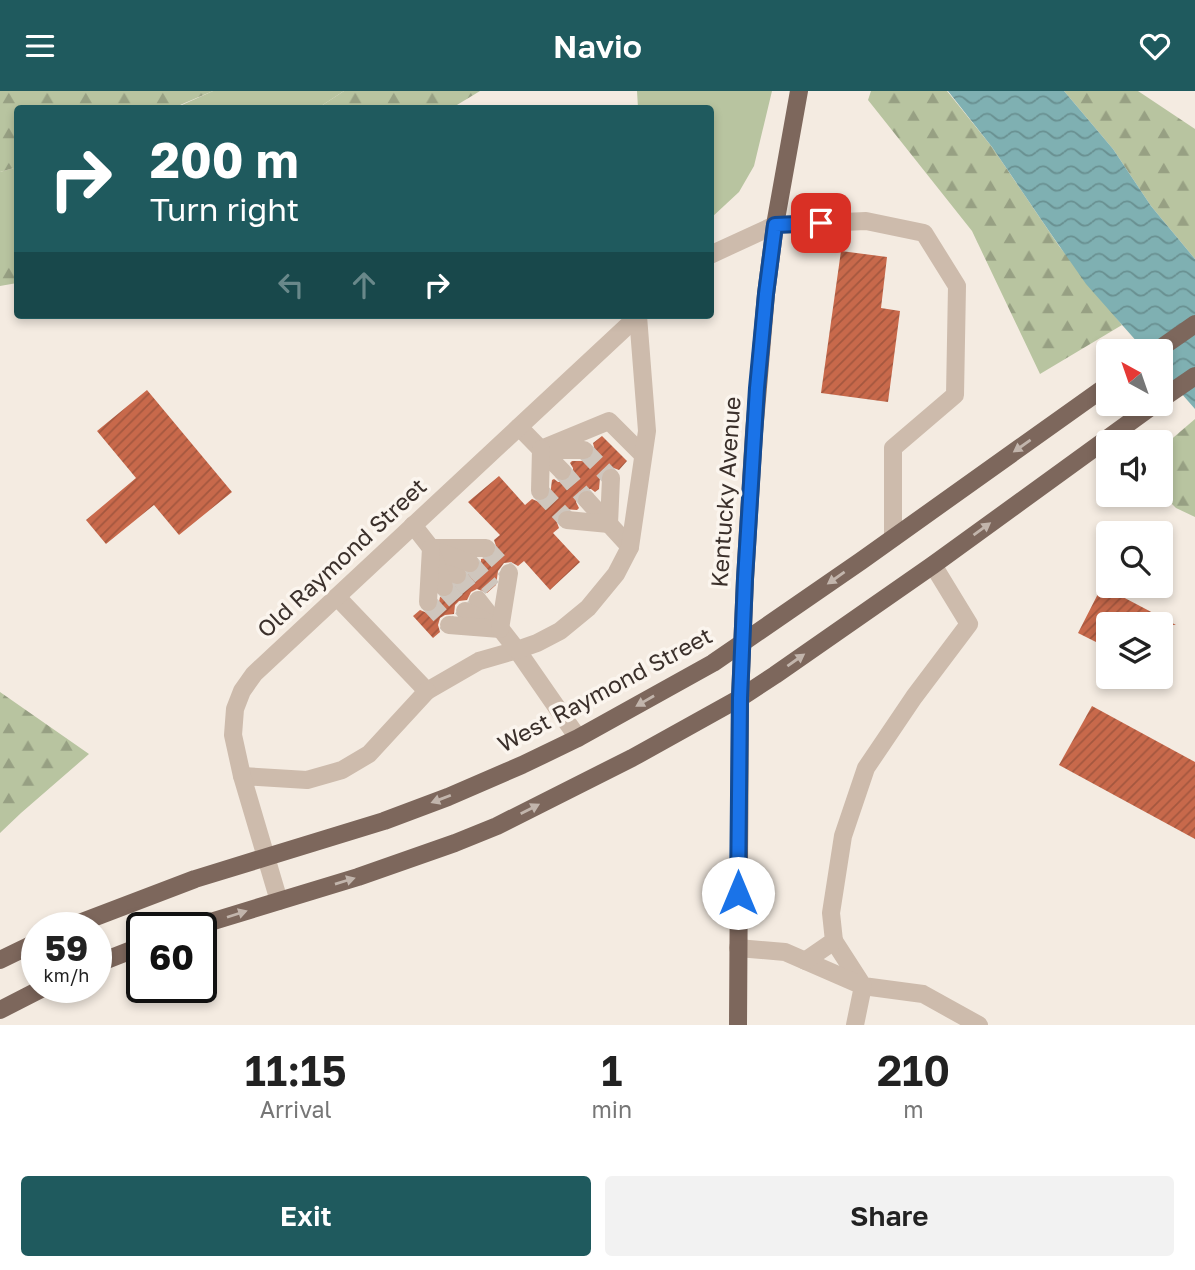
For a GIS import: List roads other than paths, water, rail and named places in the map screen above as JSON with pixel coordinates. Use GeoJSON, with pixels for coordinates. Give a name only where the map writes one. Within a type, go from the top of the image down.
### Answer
{"type":"FeatureCollection","features":[{"type":"Feature","properties":{"kind":"main road","name":"Kentucky Avenue"},"geometry":{"type":"LineString","coordinates":[[738,1025],[740,698],[757,388],[775,225],[799,91]]}},
{"type":"Feature","properties":{"kind":"main road"},"geometry":{"type":"LineString","coordinates":[[1173,339],[1195,324]]}},
{"type":"Feature","properties":{"kind":"main road"},"geometry":{"type":"LineString","coordinates":[[1173,391],[1195,376]]}},
{"type":"Feature","properties":{"kind":"main road","name":"West Raymond Street"},"geometry":{"type":"LineString","coordinates":[[108,912],[195,879],[363,828],[448,797],[578,738],[713,663],[1096,393]]}},
{"type":"Feature","properties":{"kind":"main road"},"geometry":{"type":"LineString","coordinates":[[217,920],[419,856],[497,826],[632,758],[740,698],[933,565],[1137,417]]}},
{"type":"Feature","properties":{"kind":"main road"},"geometry":{"type":"LineString","coordinates":[[0,960],[21,950]]}},
{"type":"Feature","properties":{"kind":"main road"},"geometry":{"type":"LineString","coordinates":[[0,1010],[21,1000]]}},
{"type":"Feature","properties":{"kind":"lane"},"geometry":{"type":"LineString","coordinates":[[714,253],[775,225],[866,221],[924,233],[957,286],[955,395],[893,448],[892,538]]}},
{"type":"Feature","properties":{"kind":"lane","name":"Old Raymond Street"},"geometry":{"type":"LineString","coordinates":[[279,901],[242,776],[233,734],[234,709],[242,691],[254,674],[636,319]]}},
{"type":"Feature","properties":{"kind":"lane"},"geometry":{"type":"LineString","coordinates":[[242,776],[307,780],[342,770],[369,754],[426,691],[479,661],[537,643],[561,631],[588,608],[617,574],[630,547],[647,431],[639,319]]}},
{"type":"Feature","properties":{"kind":"lane"},"geometry":{"type":"LineString","coordinates":[[541,449],[609,421],[643,455]]}},
{"type":"Feature","properties":{"kind":"lane"},"geometry":{"type":"LineString","coordinates":[[519,427],[562,471]]}},
{"type":"Feature","properties":{"kind":"lane"},"geometry":{"type":"LineString","coordinates":[[541,449],[584,450]]}},
{"type":"Feature","properties":{"kind":"lane"},"geometry":{"type":"LineString","coordinates":[[540,491],[541,449]]}},
{"type":"Feature","properties":{"kind":"lane"},"geometry":{"type":"LineString","coordinates":[[609,524],[611,478]]}},
{"type":"Feature","properties":{"kind":"lane"},"geometry":{"type":"LineString","coordinates":[[587,500],[630,547]]}},
{"type":"Feature","properties":{"kind":"lane"},"geometry":{"type":"LineString","coordinates":[[567,520],[609,524]]}},
{"type":"Feature","properties":{"kind":"lane"},"geometry":{"type":"LineString","coordinates":[[413,525],[430,548],[457,575],[430,548]]}},
{"type":"Feature","properties":{"kind":"lane"},"geometry":{"type":"LineString","coordinates":[[430,548],[486,548]]}},
{"type":"Feature","properties":{"kind":"lane"},"geometry":{"type":"LineString","coordinates":[[428,602],[430,548]]}},
{"type":"Feature","properties":{"kind":"lane"},"geometry":{"type":"LineString","coordinates":[[855,1025],[863,986],[834,941],[831,913],[843,836],[866,768],[914,697],[970,624],[933,565]]}},
{"type":"Feature","properties":{"kind":"lane"},"geometry":{"type":"LineString","coordinates":[[500,629],[509,573]]}},
{"type":"Feature","properties":{"kind":"lane"},"geometry":{"type":"LineString","coordinates":[[337,597],[426,691]]}},
{"type":"Feature","properties":{"kind":"lane"},"geometry":{"type":"LineString","coordinates":[[500,629],[479,600],[578,738]]}},
{"type":"Feature","properties":{"kind":"lane"},"geometry":{"type":"LineString","coordinates":[[449,625],[500,629]]}},
{"type":"Feature","properties":{"kind":"lane"},"geometry":{"type":"LineString","coordinates":[[805,961],[834,941]]}},
{"type":"Feature","properties":{"kind":"lane"},"geometry":{"type":"LineString","coordinates":[[738,948],[785,952],[863,986],[923,994],[979,1025]]}},
{"type":"Feature","properties":{"kind":"water"},"geometry":{"type":"Polygon","coordinates":[[[948,91],[1064,91],[1113,149],[1151,206],[1195,259],[1195,409],[1173,384],[1173,339],[1135,339],[1086,284],[992,147],[948,91]]]}},
{"type":"Feature","properties":{"kind":"tunnel"},"geometry":{"type":"LineString","coordinates":[[584,450],[611,478]]}},
{"type":"Feature","properties":{"kind":"tunnel"},"geometry":{"type":"LineString","coordinates":[[562,471],[587,500]]}},
{"type":"Feature","properties":{"kind":"tunnel"},"geometry":{"type":"LineString","coordinates":[[540,491],[567,520]]}},
{"type":"Feature","properties":{"kind":"tunnel"},"geometry":{"type":"LineString","coordinates":[[486,548],[509,573]]}},
{"type":"Feature","properties":{"kind":"tunnel"},"geometry":{"type":"LineString","coordinates":[[470,563],[492,588]]}},
{"type":"Feature","properties":{"kind":"tunnel"},"geometry":{"type":"LineString","coordinates":[[457,575],[478,600]]}},
{"type":"Feature","properties":{"kind":"tunnel"},"geometry":{"type":"LineString","coordinates":[[444,587],[465,611]]}},
{"type":"Feature","properties":{"kind":"tunnel"},"geometry":{"type":"LineString","coordinates":[[428,602],[449,625]]}}]}
